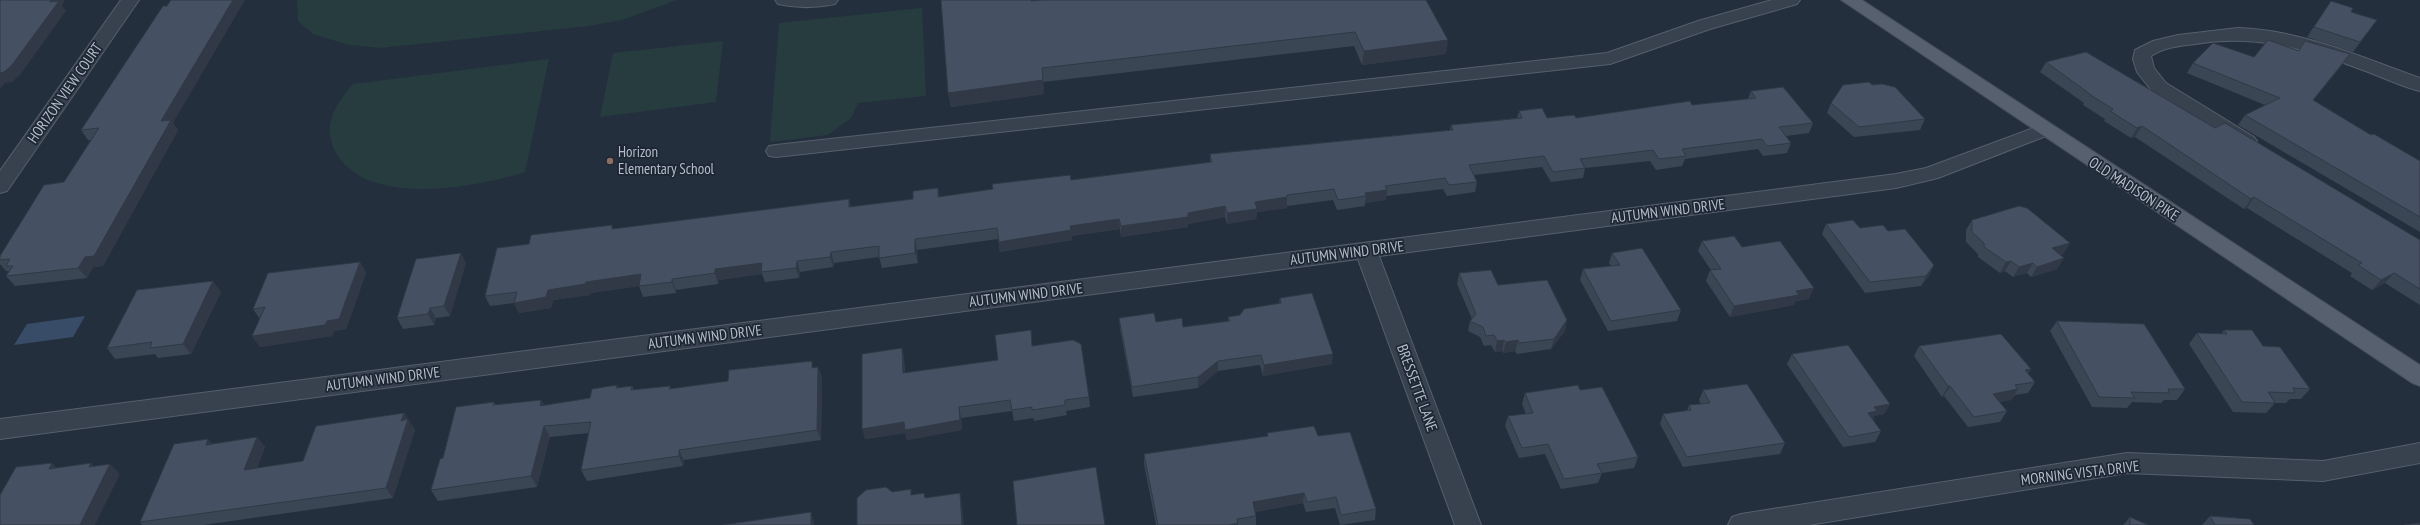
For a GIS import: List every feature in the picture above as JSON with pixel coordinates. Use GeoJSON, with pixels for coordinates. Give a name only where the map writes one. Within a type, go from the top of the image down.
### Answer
{"type":"FeatureCollection","features":[{"type":"Feature","properties":{"kind":"main road","name":"OLD MADISON PIKE"},"geometry":{"type":"LineString","coordinates":[[1850,0],[2044,130],[2420,377]]}},
{"type":"Feature","properties":{"kind":"street","name":"HORIZON VIEW COURT"},"geometry":{"type":"LineString","coordinates":[[0,186],[130,0]]}},
{"type":"Feature","properties":{"kind":"street"},"geometry":{"type":"LineString","coordinates":[[784,0],[809,2],[829,0]]}},
{"type":"Feature","properties":{"kind":"street"},"geometry":{"type":"LineString","coordinates":[[776,151],[1054,122],[1610,58],[1704,26],[1791,0]]}},
{"type":"Feature","properties":{"kind":"street"},"geometry":{"type":"LineString","coordinates":[[2263,150],[2159,87],[2148,75],[2142,63],[2142,54],[2151,46],[2164,42],[2219,35],[2245,34],[2272,37],[2307,46],[2420,85]]}},
{"type":"Feature","properties":{"kind":"street","name":"AUTUMN WIND DRIVE"},"geometry":{"type":"LineString","coordinates":[[0,429],[1896,181],[1931,173],[2044,130]]}},
{"type":"Feature","properties":{"kind":"street","name":"BRESSETTE LANE"},"geometry":{"type":"LineString","coordinates":[[1366,250],[1468,525]]}},
{"type":"Feature","properties":{"kind":"street","name":"MORNING VISTA DRIVE"},"geometry":{"type":"LineString","coordinates":[[1741,525],[2127,464],[2323,471],[2420,453]]}},
{"type":"Feature","properties":{"kind":"green space"},"geometry":{"type":"Polygon","coordinates":[[[297,0],[677,0],[622,20],[589,26],[381,48],[349,45],[313,34],[298,21],[297,0]]]}},
{"type":"Feature","properties":{"kind":"green space"},"geometry":{"type":"Polygon","coordinates":[[[922,8],[926,96],[858,103],[851,118],[828,135],[770,142],[779,23],[922,8]]]}},
{"type":"Feature","properties":{"kind":"green space"},"geometry":{"type":"Polygon","coordinates":[[[723,41],[716,102],[600,117],[613,53],[723,41]]]}},
{"type":"Feature","properties":{"kind":"green space"},"geometry":{"type":"Polygon","coordinates":[[[549,59],[525,172],[478,184],[450,188],[421,189],[394,187],[369,180],[348,168],[334,149],[330,131],[333,114],[353,84],[549,59]]]}},
{"type":"Feature","properties":{"kind":"water"},"geometry":{"type":"Polygon","coordinates":[[[85,316],[73,337],[14,345],[27,324],[85,316]]]}},
{"type":"Feature","properties":{"kind":"building"},"geometry":{"type":"Polygon","coordinates":[[[0,0],[59,1],[12,65],[4,72],[0,73],[0,0]]]}},
{"type":"Feature","properties":{"kind":"building"},"geometry":{"type":"Polygon","coordinates":[[[171,0],[233,0],[161,121],[171,120],[94,256],[85,257],[78,268],[6,276],[13,266],[6,266],[10,259],[0,260],[0,256],[44,185],[64,182],[99,128],[81,130],[163,6],[167,6],[171,0]]]}},
{"type":"Feature","properties":{"kind":"building"},"geometry":{"type":"Polygon","coordinates":[[[941,0],[1426,0],[1448,40],[1364,51],[1355,32],[1042,68],[1043,80],[948,93],[941,0]]]}},
{"type":"Feature","properties":{"kind":"building"},"geometry":{"type":"Polygon","coordinates":[[[2331,1],[2353,8],[2351,12],[2377,20],[2360,42],[2314,27],[2331,1]]]}},
{"type":"Feature","properties":{"kind":"building"},"geometry":{"type":"Polygon","coordinates":[[[2268,40],[2299,51],[2305,41],[2350,54],[2313,100],[2371,135],[2374,134],[2420,161],[2420,217],[2245,115],[2280,98],[2193,63],[2213,43],[2254,57],[2268,40]]]}},
{"type":"Feature","properties":{"kind":"building"},"geometry":{"type":"Polygon","coordinates":[[[2086,52],[2215,128],[2225,123],[2420,240],[2420,289],[2394,273],[2381,280],[2358,265],[2362,263],[2254,197],[2251,199],[2142,126],[2137,128],[2110,111],[2113,109],[2089,94],[2046,62],[2086,52]]]}},
{"type":"Feature","properties":{"kind":"building"},"geometry":{"type":"Polygon","coordinates":[[[1869,82],[1872,85],[1882,84],[1895,87],[1925,119],[1859,127],[1831,103],[1843,85],[1869,82]]]}},
{"type":"Feature","properties":{"kind":"building"},"geometry":{"type":"Polygon","coordinates":[[[1783,87],[1813,123],[1779,127],[1791,143],[1767,146],[1762,139],[1682,149],[1686,156],[1659,159],[1653,150],[1580,159],[1585,168],[1553,172],[1544,156],[1469,165],[1477,182],[1449,185],[1445,178],[1385,186],[1387,190],[1365,193],[1366,196],[1338,200],[1334,189],[1287,195],[1287,197],[1255,202],[1257,209],[1227,213],[1225,206],[1188,213],[1188,217],[1121,226],[1119,219],[1070,226],[1071,230],[999,242],[997,228],[915,239],[915,253],[879,258],[879,246],[831,252],[830,257],[797,261],[796,268],[761,272],[762,263],[715,269],[715,273],[672,279],[672,282],[639,286],[641,274],[586,282],[585,284],[548,290],[546,297],[514,303],[517,292],[485,296],[497,248],[529,244],[531,235],[612,225],[612,229],[849,199],[849,207],[913,199],[913,191],[938,188],[938,197],[993,189],[992,184],[1070,175],[1071,180],[1212,162],[1210,154],[1453,130],[1451,125],[1522,118],[1519,111],[1542,108],[1547,118],[1574,115],[1576,118],[1690,101],[1692,105],[1756,98],[1751,91],[1783,87]]]}},
{"type":"Feature","properties":{"kind":"building"},"geometry":{"type":"Polygon","coordinates":[[[2019,206],[2027,208],[2070,243],[2052,248],[2064,258],[2037,267],[2033,263],[2019,267],[2011,261],[2006,262],[1984,247],[1984,243],[1972,232],[1972,220],[2019,206]]]}},
{"type":"Feature","properties":{"kind":"building"},"geometry":{"type":"Polygon","coordinates":[[[1853,220],[1860,228],[1883,225],[1888,231],[1905,229],[1934,265],[1926,276],[1870,282],[1826,224],[1853,220]]]}},
{"type":"Feature","properties":{"kind":"building"},"geometry":{"type":"Polygon","coordinates":[[[1734,236],[1742,247],[1780,241],[1814,288],[1796,291],[1799,295],[1734,306],[1710,270],[1721,269],[1702,241],[1734,236]]]}},
{"type":"Feature","properties":{"kind":"building"},"geometry":{"type":"Polygon","coordinates":[[[1642,248],[1681,310],[1611,321],[1583,269],[1620,265],[1612,253],[1642,248]]]}},
{"type":"Feature","properties":{"kind":"building"},"geometry":{"type":"Polygon","coordinates":[[[461,253],[444,306],[430,308],[428,314],[397,318],[416,259],[461,253]]]}},
{"type":"Feature","properties":{"kind":"building"},"geometry":{"type":"Polygon","coordinates":[[[360,262],[339,319],[327,321],[325,325],[252,336],[265,307],[253,309],[268,273],[360,262]]]}},
{"type":"Feature","properties":{"kind":"building"},"geometry":{"type":"Polygon","coordinates":[[[1491,270],[1498,285],[1547,280],[1567,320],[1554,339],[1519,343],[1518,340],[1506,342],[1504,340],[1497,341],[1494,335],[1486,336],[1483,327],[1470,321],[1476,314],[1459,273],[1491,270]]]}},
{"type":"Feature","properties":{"kind":"building"},"geometry":{"type":"Polygon","coordinates":[[[213,281],[183,344],[150,348],[152,342],[107,348],[137,290],[213,281]]]}},
{"type":"Feature","properties":{"kind":"building"},"geometry":{"type":"Polygon","coordinates":[[[1312,293],[1333,354],[1264,365],[1261,355],[1218,361],[1198,377],[1132,387],[1119,318],[1154,313],[1156,322],[1182,318],[1183,327],[1230,321],[1228,317],[1240,315],[1244,309],[1281,303],[1280,298],[1312,293]]]}},
{"type":"Feature","properties":{"kind":"building"},"geometry":{"type":"Polygon","coordinates":[[[2057,321],[2144,324],[2185,389],[2168,389],[2169,393],[2131,392],[2135,398],[2099,397],[2057,321]]]}},
{"type":"Feature","properties":{"kind":"building"},"geometry":{"type":"Polygon","coordinates":[[[1031,330],[1032,346],[1073,340],[1081,344],[1089,397],[1065,400],[1065,405],[1032,410],[1032,407],[1012,410],[1010,400],[959,407],[960,420],[905,430],[904,422],[862,429],[862,354],[902,348],[903,373],[998,360],[995,335],[1031,330]]]}},
{"type":"Feature","properties":{"kind":"building"},"geometry":{"type":"Polygon","coordinates":[[[2224,330],[2252,330],[2263,346],[2280,347],[2310,389],[2293,388],[2295,393],[2268,392],[2275,403],[2242,402],[2197,333],[2227,334],[2224,330]]]}},
{"type":"Feature","properties":{"kind":"building"},"geometry":{"type":"Polygon","coordinates":[[[2001,334],[2031,369],[2025,370],[2035,382],[2015,385],[2018,389],[1993,394],[2007,411],[1974,417],[1950,386],[1948,386],[1919,346],[2001,334]]]}},
{"type":"Feature","properties":{"kind":"building"},"geometry":{"type":"Polygon","coordinates":[[[1848,345],[1890,404],[1874,407],[1877,411],[1868,413],[1881,431],[1849,437],[1792,354],[1848,345]]]}},
{"type":"Feature","properties":{"kind":"building"},"geometry":{"type":"Polygon","coordinates":[[[812,361],[812,368],[818,367],[817,430],[679,450],[679,456],[581,470],[591,422],[544,426],[531,476],[431,490],[440,459],[443,458],[456,407],[494,402],[493,405],[541,400],[540,406],[590,398],[592,389],[617,385],[616,388],[632,386],[631,390],[670,386],[669,389],[728,381],[729,370],[812,361]]]}},
{"type":"Feature","properties":{"kind":"building"},"geometry":{"type":"Polygon","coordinates":[[[1747,384],[1785,443],[1687,457],[1663,414],[1691,410],[1689,405],[1710,403],[1703,390],[1747,384]]]}},
{"type":"Feature","properties":{"kind":"building"},"geometry":{"type":"Polygon","coordinates":[[[1578,385],[1580,390],[1602,387],[1638,457],[1597,464],[1602,473],[1564,479],[1548,444],[1522,448],[1508,416],[1533,413],[1525,393],[1578,385]]]}},
{"type":"Feature","properties":{"kind":"building"},"geometry":{"type":"Polygon","coordinates":[[[404,413],[401,421],[408,419],[386,488],[140,522],[174,444],[208,439],[206,445],[257,437],[244,470],[303,461],[316,426],[404,413]]]}},
{"type":"Feature","properties":{"kind":"building"},"geometry":{"type":"Polygon","coordinates":[[[1314,426],[1318,436],[1350,432],[1376,509],[1341,515],[1336,497],[1307,502],[1304,493],[1253,502],[1256,516],[1237,519],[1238,523],[1229,525],[1158,525],[1144,454],[1268,436],[1267,433],[1314,426]]]}},
{"type":"Feature","properties":{"kind":"building"},"geometry":{"type":"Polygon","coordinates":[[[52,463],[49,469],[91,463],[89,467],[110,464],[80,525],[0,525],[0,495],[16,467],[52,463]]]}},
{"type":"Feature","properties":{"kind":"building"},"geometry":{"type":"Polygon","coordinates":[[[1096,467],[1105,525],[1017,525],[1013,481],[1096,467]]]}},
{"type":"Feature","properties":{"kind":"building"},"geometry":{"type":"Polygon","coordinates":[[[886,487],[892,492],[911,489],[911,495],[924,493],[925,498],[960,493],[962,525],[857,525],[857,498],[866,490],[886,487]]]}},
{"type":"Feature","properties":{"kind":"building"},"geometry":{"type":"Polygon","coordinates":[[[811,512],[811,525],[723,525],[811,512]]]}},
{"type":"Feature","properties":{"kind":"building"},"geometry":{"type":"Polygon","coordinates":[[[2210,516],[2250,519],[2254,525],[2215,525],[2210,516]]]}},
{"type":"Feature","properties":{"kind":"building"},"geometry":{"type":"Polygon","coordinates":[[[2130,517],[2148,525],[2130,525],[2130,517]]]}},
{"type":"Feature","properties":{"kind":"building"},"geometry":{"type":"Polygon","coordinates":[[[2420,523],[2420,525],[2404,525],[2411,524],[2420,523]]]}},
{"type":"Feature","properties":{"kind":"place","name":"Horizon Elementary School"},"geometry":{"type":"Point","coordinates":[610,161]}}]}
